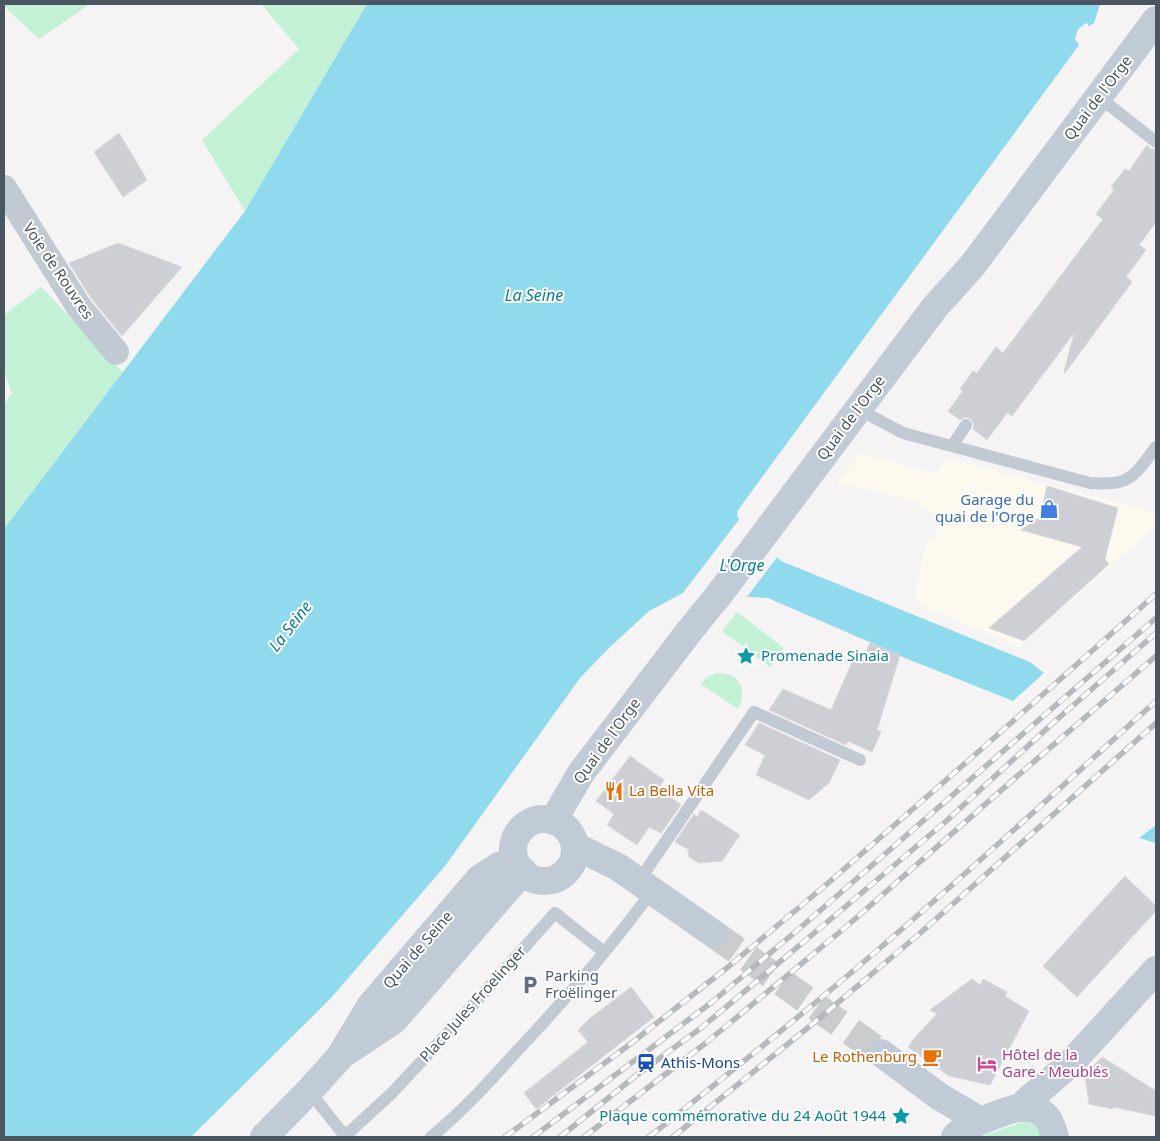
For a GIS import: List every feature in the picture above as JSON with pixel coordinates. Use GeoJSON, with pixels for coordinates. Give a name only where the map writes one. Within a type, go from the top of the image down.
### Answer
{"type":"FeatureCollection","features":[{"type":"Feature","properties":{"kind":"main road","name":"Quai de l'Orge"},"geometry":{"type":"LineString","coordinates":[[553,821],[581,773],[721,592],[935,307],[972,266],[1156,20]]}},
{"type":"Feature","properties":{"kind":"main road"},"geometry":{"type":"LineString","coordinates":[[538,820],[553,821],[566,828],[572,836],[575,846],[575,856],[565,873],[556,879],[546,881],[536,880],[527,876],[519,865],[514,849],[515,839],[520,830],[538,820]]}},
{"type":"Feature","properties":{"kind":"main road"},"geometry":{"type":"LineString","coordinates":[[575,846],[618,867],[714,934]]}},
{"type":"Feature","properties":{"kind":"main road","name":"Quai de Seine"},"geometry":{"type":"LineString","coordinates":[[264,1137],[339,1058],[394,1020],[519,865]]}},
{"type":"Feature","properties":{"kind":"main road"},"geometry":{"type":"LineString","coordinates":[[940,1097],[956,1136],[967,1127],[1019,1108],[1070,1064],[1156,970]]}},
{"type":"Feature","properties":{"kind":"main road"},"geometry":{"type":"LineString","coordinates":[[881,1053],[940,1097],[981,1121]]}},
{"type":"Feature","properties":{"kind":"main road"},"geometry":{"type":"LineString","coordinates":[[1053,1129],[1058,1076]]}},
{"type":"Feature","properties":{"kind":"main road"},"geometry":{"type":"LineString","coordinates":[[1019,1108],[1033,1109],[1042,1113],[1053,1129]]}},
{"type":"Feature","properties":{"kind":"street","name":"Voie de Rouvres"},"geometry":{"type":"LineString","coordinates":[[4,188],[79,307],[116,352]]}},
{"type":"Feature","properties":{"kind":"lane"},"geometry":{"type":"LineString","coordinates":[[1099,97],[1156,142]]}},
{"type":"Feature","properties":{"kind":"lane"},"geometry":{"type":"LineString","coordinates":[[858,409],[903,433],[1090,483],[1108,484],[1121,482],[1136,473],[1156,447]]}},
{"type":"Feature","properties":{"kind":"lane"},"geometry":{"type":"LineString","coordinates":[[952,446],[966,424]]}},
{"type":"Feature","properties":{"kind":"lane"},"geometry":{"type":"LineString","coordinates":[[431,1137],[451,1121],[542,1025],[632,918],[645,886],[647,869],[754,712],[860,760]]}},
{"type":"Feature","properties":{"kind":"lane","name":"Place Jules Froelinger"},"geometry":{"type":"LineString","coordinates":[[345,1136],[392,1093],[555,913],[604,952]]}},
{"type":"Feature","properties":{"kind":"lane"},"geometry":{"type":"LineString","coordinates":[[309,1091],[345,1136]]}},
{"type":"Feature","properties":{"kind":"shaded area"},"geometry":{"type":"Polygon","coordinates":[[[860,453],[936,474],[947,458],[1156,513],[1156,525],[1019,647],[922,606],[915,594],[923,556],[928,542],[944,523],[914,500],[838,483],[860,453]]]}},
{"type":"Feature","properties":{"kind":"green space"},"geometry":{"type":"Polygon","coordinates":[[[4,4],[90,4],[39,39],[4,4]]]}},
{"type":"Feature","properties":{"kind":"green space"},"geometry":{"type":"Polygon","coordinates":[[[261,4],[367,4],[245,211],[202,140],[299,49],[261,4]]]}},
{"type":"Feature","properties":{"kind":"green space"},"geometry":{"type":"Polygon","coordinates":[[[41,287],[123,372],[4,529],[4,404],[12,394],[4,370],[4,315],[41,287]]]}},
{"type":"Feature","properties":{"kind":"green space"},"geometry":{"type":"Polygon","coordinates":[[[737,612],[784,648],[770,667],[722,631],[737,612]]]}},
{"type":"Feature","properties":{"kind":"green space"},"geometry":{"type":"Polygon","coordinates":[[[717,673],[731,676],[740,684],[742,696],[738,709],[701,684],[707,677],[717,673]]]}},
{"type":"Feature","properties":{"kind":"green space"},"geometry":{"type":"Polygon","coordinates":[[[1022,1122],[1033,1124],[1044,1137],[981,1137],[1022,1122]]]}},
{"type":"Feature","properties":{"kind":"water","name":"La Seine"},"geometry":{"type":"Polygon","coordinates":[[[367,4],[1100,4],[1094,23],[1089,26],[1087,23],[1084,24],[1077,32],[1075,39],[1079,45],[738,510],[737,516],[781,561],[1030,662],[1044,673],[1013,701],[900,656],[768,598],[683,593],[649,611],[580,678],[445,866],[331,998],[191,1137],[4,1137],[4,529],[245,211],[367,4]]]}},
{"type":"Feature","properties":{"kind":"water"},"geometry":{"type":"Polygon","coordinates":[[[1156,824],[1156,843],[1139,838],[1155,826],[1156,824]]]}},
{"type":"Feature","properties":{"kind":"pier"},"geometry":{"type":"Polygon","coordinates":[[[741,517],[778,556],[746,598],[721,594],[684,595],[679,598],[741,517]]]}},
{"type":"Feature","properties":{"kind":"building"},"geometry":{"type":"Polygon","coordinates":[[[119,133],[147,180],[123,197],[94,152],[119,133]]]}},
{"type":"Feature","properties":{"kind":"building"},"geometry":{"type":"Polygon","coordinates":[[[1147,145],[1151,149],[1156,150],[1156,222],[1139,245],[1146,250],[1126,277],[1132,282],[1065,373],[1074,333],[1012,416],[1007,413],[987,440],[973,429],[974,425],[971,419],[966,417],[960,420],[948,411],[963,391],[960,389],[973,371],[977,373],[996,347],[1003,353],[1045,297],[1103,219],[1096,214],[1114,190],[1111,187],[1125,169],[1129,171],[1147,145]]]}},
{"type":"Feature","properties":{"kind":"building"},"geometry":{"type":"Polygon","coordinates":[[[118,243],[182,267],[122,336],[91,298],[69,263],[118,243]]]}},
{"type":"Feature","properties":{"kind":"building"},"geometry":{"type":"Polygon","coordinates":[[[1047,486],[1118,508],[1105,559],[1109,564],[1024,641],[989,628],[1082,547],[1021,530],[1040,517],[1047,486]]]}},
{"type":"Feature","properties":{"kind":"building"},"geometry":{"type":"Polygon","coordinates":[[[870,643],[900,655],[877,730],[881,732],[872,752],[848,741],[846,745],[769,710],[783,689],[831,710],[853,660],[861,664],[870,643]]]}},
{"type":"Feature","properties":{"kind":"building"},"geometry":{"type":"Polygon","coordinates":[[[759,723],[840,760],[829,783],[809,800],[756,775],[765,755],[745,745],[759,723]]]}},
{"type":"Feature","properties":{"kind":"building"},"geometry":{"type":"Polygon","coordinates":[[[630,756],[664,780],[659,788],[681,805],[661,833],[649,827],[637,845],[607,825],[614,814],[596,801],[630,756]]]}},
{"type":"Feature","properties":{"kind":"building"},"geometry":{"type":"Polygon","coordinates":[[[701,810],[740,835],[722,861],[699,863],[689,857],[688,849],[675,842],[694,814],[697,817],[701,810]]]}},
{"type":"Feature","properties":{"kind":"building"},"geometry":{"type":"Polygon","coordinates":[[[1125,876],[1156,906],[1156,911],[1077,997],[1043,966],[1125,876]]]}},
{"type":"Feature","properties":{"kind":"building"},"geometry":{"type":"Polygon","coordinates":[[[972,979],[980,985],[983,979],[1007,992],[1005,996],[1029,1011],[990,1085],[949,1076],[908,1047],[937,1014],[930,1010],[972,979]]]}},
{"type":"Feature","properties":{"kind":"building"},"geometry":{"type":"Polygon","coordinates":[[[631,987],[654,1017],[536,1109],[524,1093],[588,1042],[578,1030],[589,1019],[631,987]]]}},
{"type":"Feature","properties":{"kind":"building"},"geometry":{"type":"Polygon","coordinates":[[[1102,1057],[1156,1091],[1156,1116],[1089,1104],[1085,1075],[1102,1057]]]}},
{"type":"Feature","properties":{"kind":"tunnel"},"geometry":{"type":"LineString","coordinates":[[714,934],[881,1053]]}},
{"type":"Feature","properties":{"kind":"railway"},"geometry":{"type":"LineString","coordinates":[[505,1137],[629,1045],[728,967],[827,884],[1156,594]]}},
{"type":"Feature","properties":{"kind":"railway"},"geometry":{"type":"LineString","coordinates":[[533,1137],[712,1002],[800,928],[1156,618]]}},
{"type":"Feature","properties":{"kind":"railway"},"geometry":{"type":"LineString","coordinates":[[560,1137],[638,1074],[701,1028],[838,913],[944,823],[1053,723],[1156,633]]}},
{"type":"Feature","properties":{"kind":"railway"},"geometry":{"type":"LineString","coordinates":[[584,1137],[707,1042],[847,926],[1156,656]]}},
{"type":"Feature","properties":{"kind":"railway"},"geometry":{"type":"LineString","coordinates":[[649,1137],[785,1028],[903,928],[1156,701]]}},
{"type":"Feature","properties":{"kind":"railway"},"geometry":{"type":"LineString","coordinates":[[673,1137],[821,1017],[918,935],[1156,723]]}},
{"type":"Feature","properties":{"kind":"place","name":"Garage du quai de l'Orge"},"geometry":{"type":"Point","coordinates":[1049,509]}},
{"type":"Feature","properties":{"kind":"place","name":"Promenade Sinaia"},"geometry":{"type":"Point","coordinates":[746,656]}},
{"type":"Feature","properties":{"kind":"place","name":"La Bella Vita"},"geometry":{"type":"Point","coordinates":[614,791]}},
{"type":"Feature","properties":{"kind":"place","name":"Parking Froëlinger"},"geometry":{"type":"Point","coordinates":[530,985]}},
{"type":"Feature","properties":{"kind":"place","name":"Le Rothenburg"},"geometry":{"type":"Point","coordinates":[932,1057]}},
{"type":"Feature","properties":{"kind":"place","name":"Athis-Mons"},"geometry":{"type":"Point","coordinates":[646,1063]}},
{"type":"Feature","properties":{"kind":"place","name":"Hôtel de la Gare - Meublés"},"geometry":{"type":"Point","coordinates":[987,1064]}},
{"type":"Feature","properties":{"kind":"place","name":"Plaque commémorative du 24 Août 1944"},"geometry":{"type":"Point","coordinates":[901,1116]}},
{"type":"Feature","properties":{"kind":"water label","name":"L'Orge"},"geometry":{"type":"Point","coordinates":[742,565]}}]}
